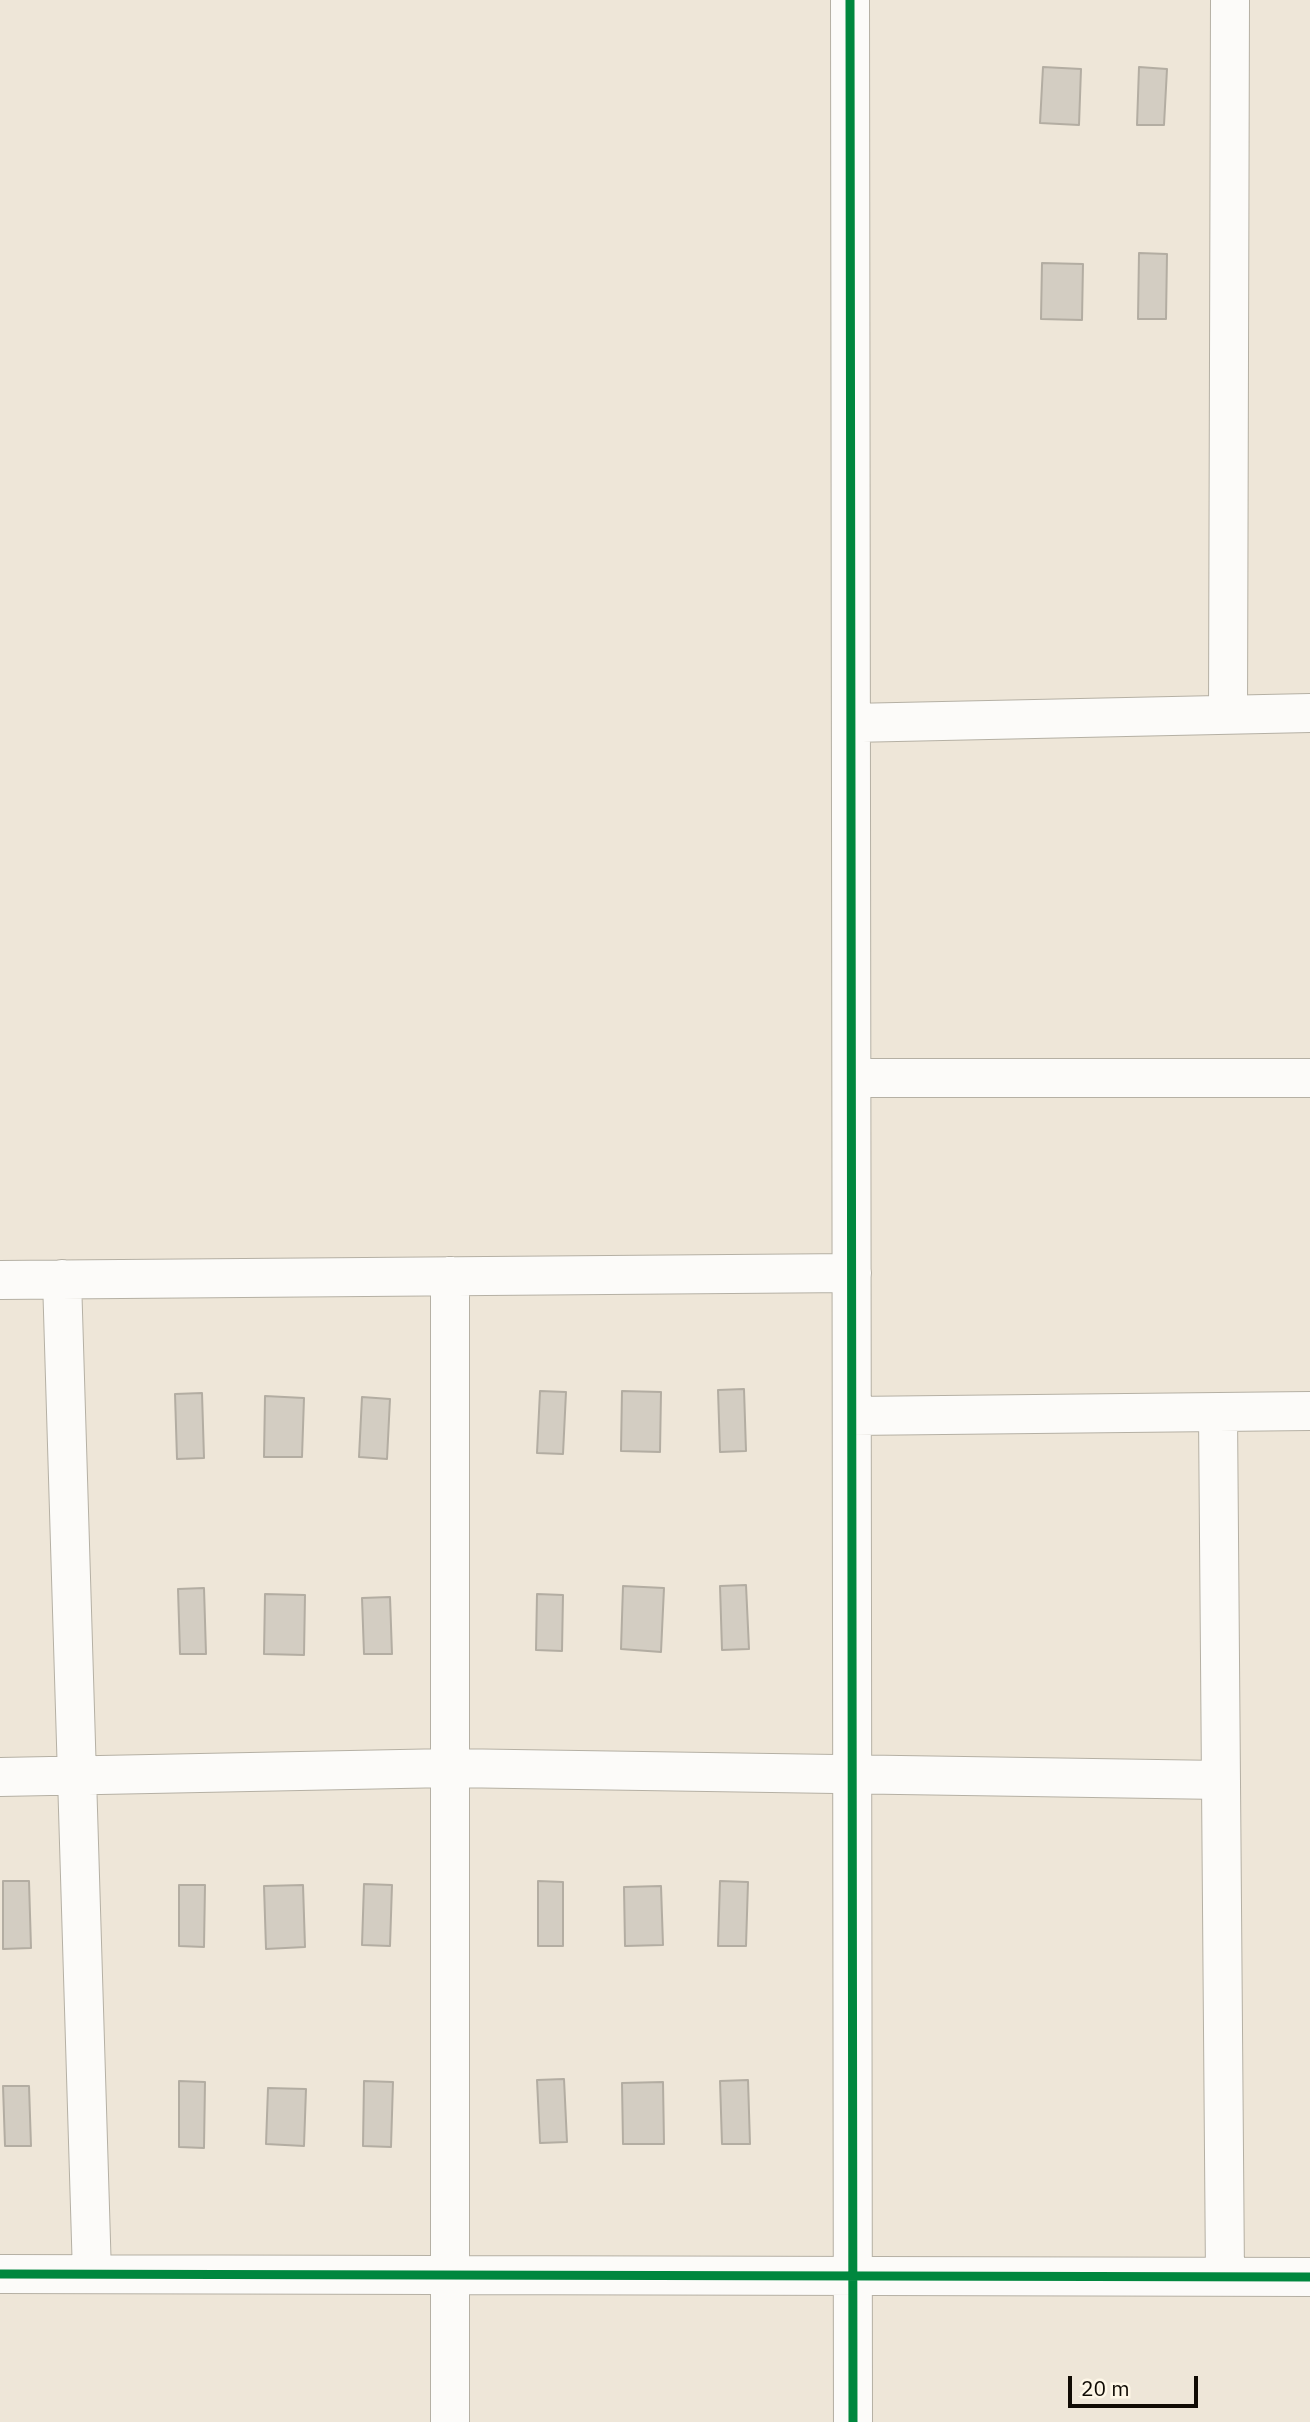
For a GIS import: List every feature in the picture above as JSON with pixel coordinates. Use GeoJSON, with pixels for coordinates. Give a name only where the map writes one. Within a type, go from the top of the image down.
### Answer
{"type":"FeatureCollection","features":[{"type":"Feature","properties":{"kind":"street"},"geometry":{"type":"LineString","coordinates":[[850,0],[853,2422]]}},
{"type":"Feature","properties":{"kind":"street"},"geometry":{"type":"LineString","coordinates":[[1228,714],[1230,0]]}},
{"type":"Feature","properties":{"kind":"street"},"geometry":{"type":"LineString","coordinates":[[851,723],[1310,713]]}},
{"type":"Feature","properties":{"kind":"street"},"geometry":{"type":"LineString","coordinates":[[852,1079],[1310,1079]]}},
{"type":"Feature","properties":{"kind":"street"},"geometry":{"type":"LineString","coordinates":[[0,1280],[852,1273]]}},
{"type":"Feature","properties":{"kind":"street"},"geometry":{"type":"LineString","coordinates":[[450,1276],[450,2422]]}},
{"type":"Feature","properties":{"kind":"street"},"geometry":{"type":"LineString","coordinates":[[62,1279],[92,2274]]}},
{"type":"Feature","properties":{"kind":"street"},"geometry":{"type":"LineString","coordinates":[[852,1416],[1310,1411]]}},
{"type":"Feature","properties":{"kind":"street"},"geometry":{"type":"LineString","coordinates":[[1218,1413],[1225,2276]]}},
{"type":"Feature","properties":{"kind":"street"},"geometry":{"type":"LineString","coordinates":[[0,1777],[450,1768],[1221,1780]]}},
{"type":"Feature","properties":{"kind":"street"},"geometry":{"type":"LineString","coordinates":[[0,2274],[1310,2277]]}},
{"type":"Feature","properties":{"kind":"building"},"geometry":{"type":"Polygon","coordinates":[[[1043,67],[1081,69],[1079,125],[1040,123],[1043,67]]]}},
{"type":"Feature","properties":{"kind":"building"},"geometry":{"type":"Polygon","coordinates":[[[1139,67],[1167,69],[1164,125],[1137,125],[1139,67]]]}},
{"type":"Feature","properties":{"kind":"building"},"geometry":{"type":"Polygon","coordinates":[[[1139,253],[1167,254],[1166,319],[1138,319],[1139,253]]]}},
{"type":"Feature","properties":{"kind":"building"},"geometry":{"type":"Polygon","coordinates":[[[1042,263],[1083,264],[1082,320],[1041,319],[1042,263]]]}},
{"type":"Feature","properties":{"kind":"building"},"geometry":{"type":"Polygon","coordinates":[[[744,1389],[746,1451],[720,1452],[718,1390],[744,1389]]]}},
{"type":"Feature","properties":{"kind":"building"},"geometry":{"type":"Polygon","coordinates":[[[540,1391],[566,1392],[563,1454],[537,1453],[540,1391]]]}},
{"type":"Feature","properties":{"kind":"building"},"geometry":{"type":"Polygon","coordinates":[[[622,1391],[661,1392],[660,1452],[621,1451],[622,1391]]]}},
{"type":"Feature","properties":{"kind":"building"},"geometry":{"type":"Polygon","coordinates":[[[202,1393],[204,1458],[177,1459],[175,1394],[202,1393]]]}},
{"type":"Feature","properties":{"kind":"building"},"geometry":{"type":"Polygon","coordinates":[[[265,1396],[304,1398],[302,1457],[264,1457],[265,1396]]]}},
{"type":"Feature","properties":{"kind":"building"},"geometry":{"type":"Polygon","coordinates":[[[362,1397],[390,1399],[387,1459],[359,1457],[362,1397]]]}},
{"type":"Feature","properties":{"kind":"building"},"geometry":{"type":"Polygon","coordinates":[[[746,1585],[749,1649],[722,1650],[720,1586],[746,1585]]]}},
{"type":"Feature","properties":{"kind":"building"},"geometry":{"type":"Polygon","coordinates":[[[623,1586],[664,1588],[661,1652],[621,1649],[623,1586]]]}},
{"type":"Feature","properties":{"kind":"building"},"geometry":{"type":"Polygon","coordinates":[[[204,1588],[206,1654],[180,1654],[178,1589],[204,1588]]]}},
{"type":"Feature","properties":{"kind":"building"},"geometry":{"type":"Polygon","coordinates":[[[265,1594],[305,1595],[304,1655],[264,1654],[265,1594]]]}},
{"type":"Feature","properties":{"kind":"building"},"geometry":{"type":"Polygon","coordinates":[[[537,1594],[563,1595],[562,1651],[536,1650],[537,1594]]]}},
{"type":"Feature","properties":{"kind":"building"},"geometry":{"type":"Polygon","coordinates":[[[390,1597],[392,1654],[364,1654],[362,1598],[390,1597]]]}},
{"type":"Feature","properties":{"kind":"building"},"geometry":{"type":"Polygon","coordinates":[[[3,1881],[29,1881],[31,1948],[3,1949],[3,1881]]]}},
{"type":"Feature","properties":{"kind":"building"},"geometry":{"type":"Polygon","coordinates":[[[538,1881],[563,1882],[563,1946],[538,1946],[538,1881]]]}},
{"type":"Feature","properties":{"kind":"building"},"geometry":{"type":"Polygon","coordinates":[[[720,1881],[748,1882],[746,1946],[718,1946],[720,1881]]]}},
{"type":"Feature","properties":{"kind":"building"},"geometry":{"type":"Polygon","coordinates":[[[364,1884],[392,1885],[390,1946],[362,1945],[364,1884]]]}},
{"type":"Feature","properties":{"kind":"building"},"geometry":{"type":"Polygon","coordinates":[[[179,1885],[205,1885],[204,1947],[179,1946],[179,1885]]]}},
{"type":"Feature","properties":{"kind":"building"},"geometry":{"type":"Polygon","coordinates":[[[303,1885],[305,1947],[266,1949],[264,1886],[303,1885]]]}},
{"type":"Feature","properties":{"kind":"building"},"geometry":{"type":"Polygon","coordinates":[[[661,1886],[663,1945],[625,1946],[624,1887],[661,1886]]]}},
{"type":"Feature","properties":{"kind":"building"},"geometry":{"type":"Polygon","coordinates":[[[564,2079],[567,2142],[540,2143],[537,2080],[564,2079]]]}},
{"type":"Feature","properties":{"kind":"building"},"geometry":{"type":"Polygon","coordinates":[[[748,2080],[750,2144],[722,2144],[720,2081],[748,2080]]]}},
{"type":"Feature","properties":{"kind":"building"},"geometry":{"type":"Polygon","coordinates":[[[179,2081],[205,2082],[204,2148],[179,2147],[179,2081]]]}},
{"type":"Feature","properties":{"kind":"building"},"geometry":{"type":"Polygon","coordinates":[[[364,2081],[393,2082],[391,2147],[363,2146],[364,2081]]]}},
{"type":"Feature","properties":{"kind":"building"},"geometry":{"type":"Polygon","coordinates":[[[663,2082],[664,2144],[623,2144],[622,2083],[663,2082]]]}},
{"type":"Feature","properties":{"kind":"building"},"geometry":{"type":"Polygon","coordinates":[[[3,2086],[29,2086],[31,2146],[5,2146],[3,2086]]]}},
{"type":"Feature","properties":{"kind":"building"},"geometry":{"type":"Polygon","coordinates":[[[268,2088],[306,2089],[304,2146],[266,2144],[268,2088]]]}},
{"type":"Feature","properties":{"kind":"cycle path"},"geometry":{"type":"LineString","coordinates":[[850,0],[853,2422]]}},
{"type":"Feature","properties":{"kind":"cycle path"},"geometry":{"type":"LineString","coordinates":[[0,2274],[1310,2277]]}}]}
